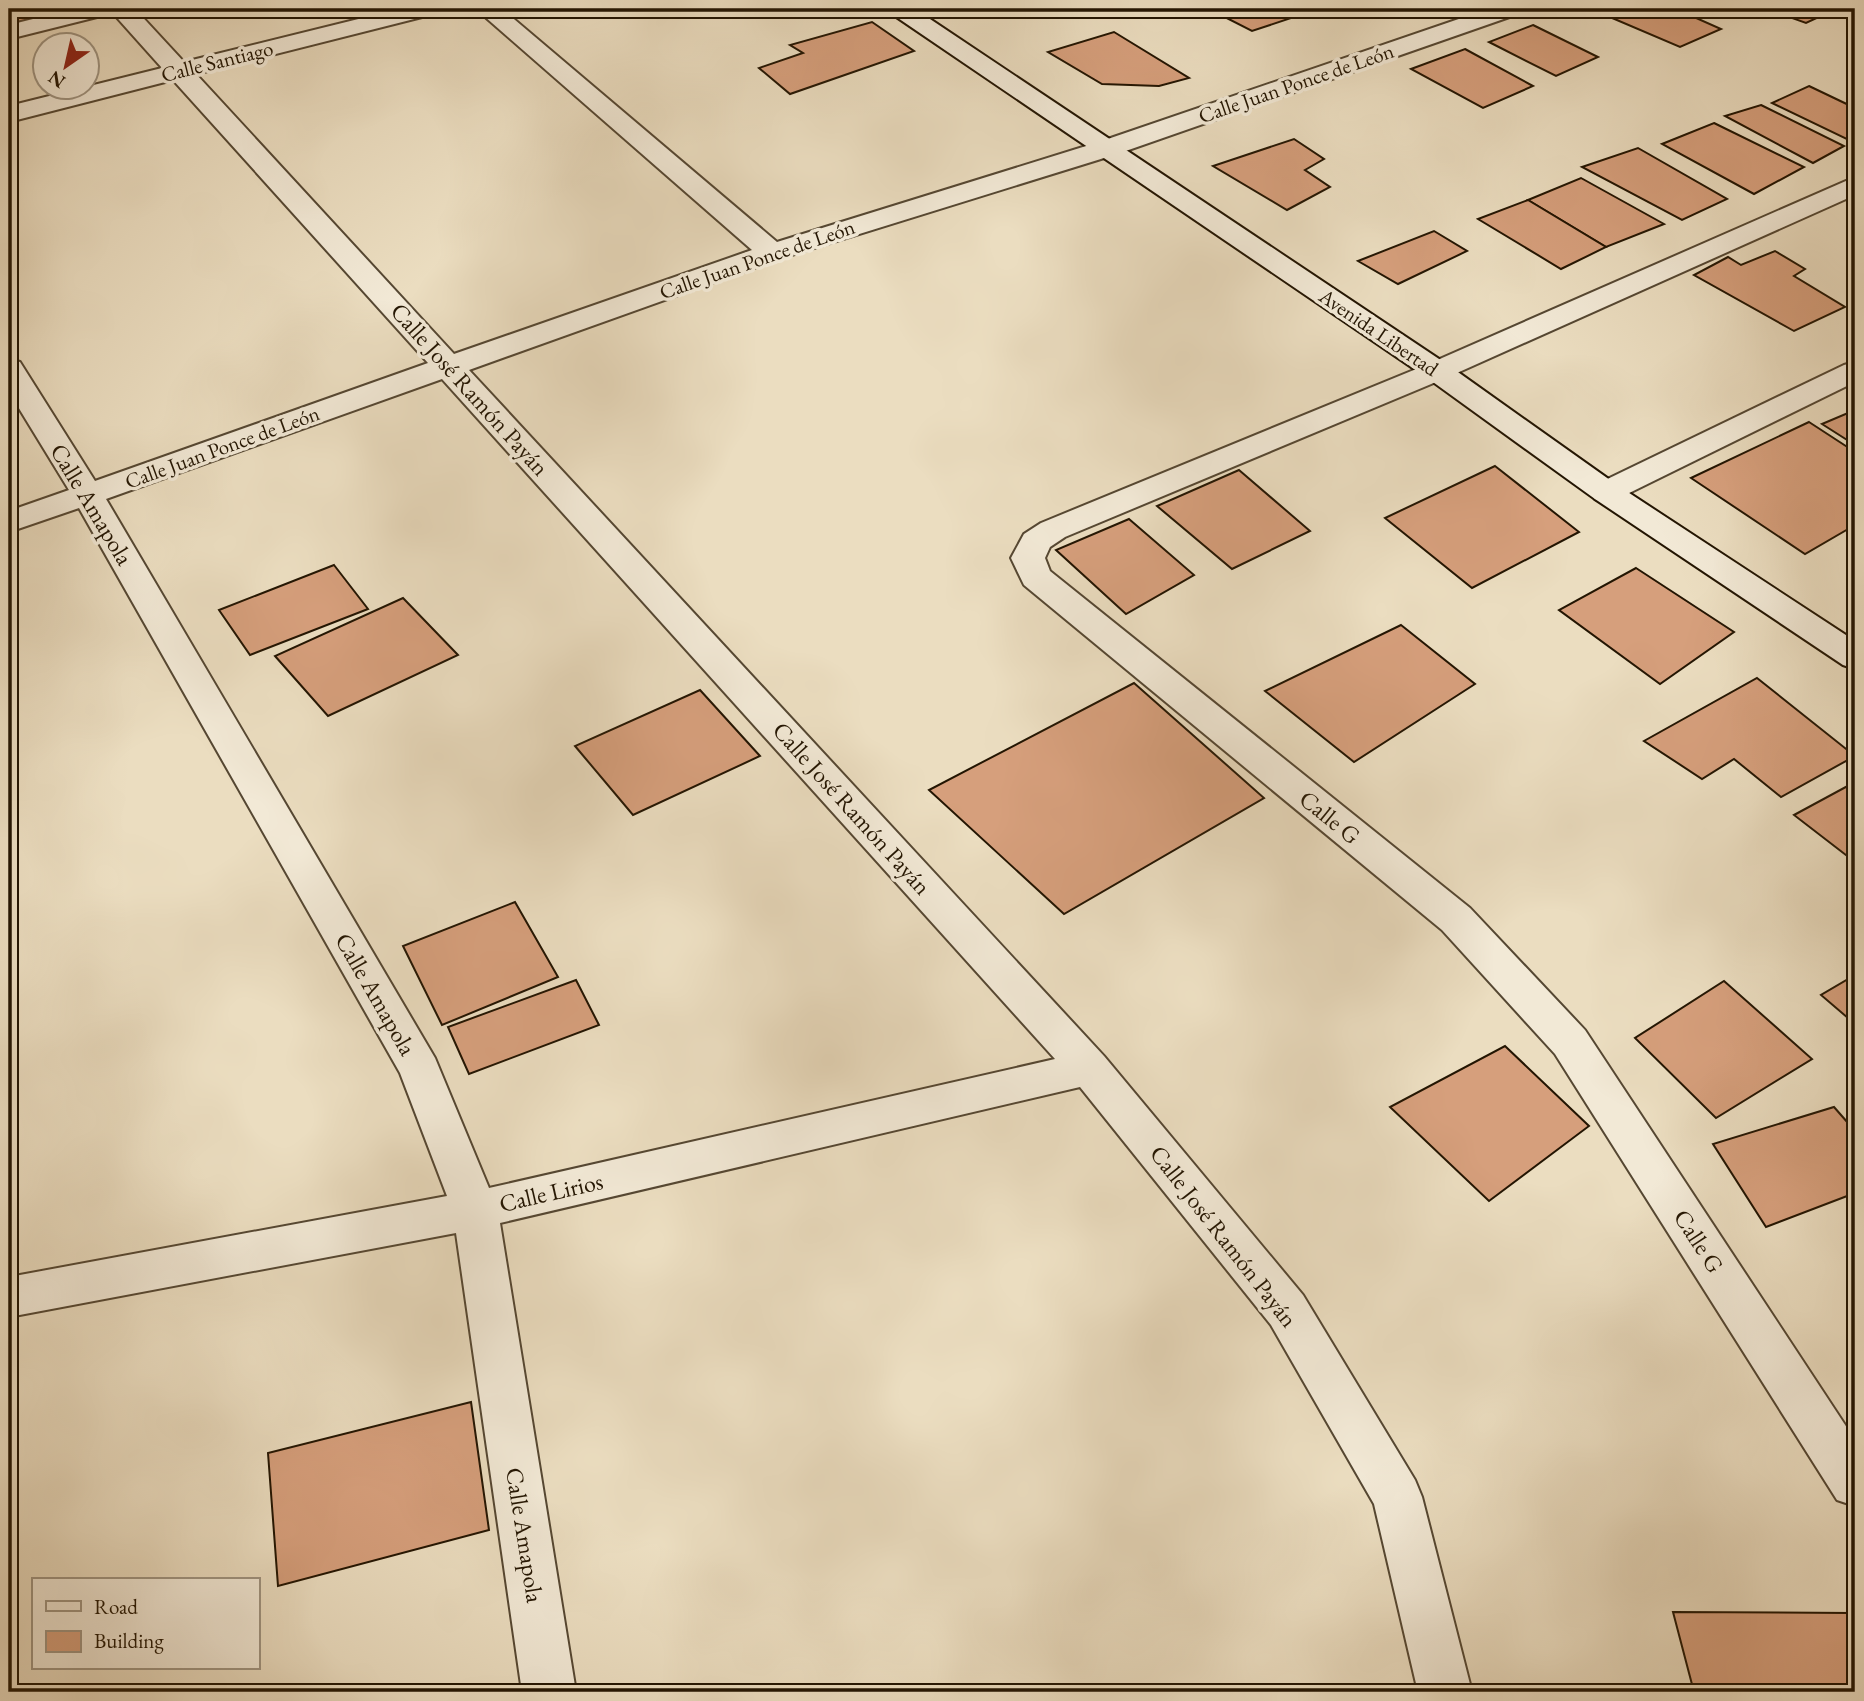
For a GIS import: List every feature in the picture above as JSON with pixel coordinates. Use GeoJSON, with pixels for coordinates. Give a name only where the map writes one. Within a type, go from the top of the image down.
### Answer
{"type":"FeatureCollection","features":[{"type":"Feature","properties":{"kind":"street"},"geometry":{"type":"LineString","coordinates":[[9,32],[100,9]]}},
{"type":"Feature","properties":{"kind":"street","name":"Calle José Ramón Payán"},"geometry":{"type":"LineString","coordinates":[[122,9],[1089,1068],[1287,1310],[1397,1497],[1445,1692]]}},
{"type":"Feature","properties":{"kind":"street","name":"Calle Santiago"},"geometry":{"type":"LineString","coordinates":[[9,114],[426,9]]}},
{"type":"Feature","properties":{"kind":"street"},"geometry":{"type":"LineString","coordinates":[[488,9],[772,252]]}},
{"type":"Feature","properties":{"kind":"street","name":"Avenida Libertad"},"geometry":{"type":"LineString","coordinates":[[900,9],[1437,371],[1606,492],[1855,657]]}},
{"type":"Feature","properties":{"kind":"street","name":"Calle Juan Ponce de León"},"geometry":{"type":"LineString","coordinates":[[9,522],[772,252],[1108,148],[1510,9]]}},
{"type":"Feature","properties":{"kind":"street","name":"Calle G"},"geometry":{"type":"LineString","coordinates":[[1855,185],[1437,371],[1053,530],[1035,541],[1028,558],[1036,577],[1456,919],[1570,1042],[1855,1483]]}},
{"type":"Feature","properties":{"kind":"street","name":"Calle Amapola"},"geometry":{"type":"LineString","coordinates":[[9,368],[88,495],[421,1070],[475,1210],[549,1692]]}},
{"type":"Feature","properties":{"kind":"street"},"geometry":{"type":"LineString","coordinates":[[1606,492],[1855,371]]}},
{"type":"Feature","properties":{"kind":"street","name":"Calle Lirios"},"geometry":{"type":"LineString","coordinates":[[9,1297],[475,1210],[1089,1068]]}},
{"type":"Feature","properties":{"kind":"building"},"geometry":{"type":"Polygon","coordinates":[[[9,9],[72,9],[74,12],[9,28],[9,9]]]}},
{"type":"Feature","properties":{"kind":"building"},"geometry":{"type":"Polygon","coordinates":[[[1209,9],[1318,9],[1252,31],[1209,9]]]}},
{"type":"Feature","properties":{"kind":"building"},"geometry":{"type":"Polygon","coordinates":[[[1591,9],[1676,9],[1721,29],[1680,47],[1591,9]]]}},
{"type":"Feature","properties":{"kind":"building"},"geometry":{"type":"Polygon","coordinates":[[[1767,9],[1836,9],[1806,23],[1767,9]]]}},
{"type":"Feature","properties":{"kind":"building"},"geometry":{"type":"Polygon","coordinates":[[[872,22],[914,51],[790,94],[759,68],[803,53],[790,45],[872,22]]]}},
{"type":"Feature","properties":{"kind":"building"},"geometry":{"type":"Polygon","coordinates":[[[1533,25],[1598,57],[1556,76],[1489,42],[1533,25]]]}},
{"type":"Feature","properties":{"kind":"building"},"geometry":{"type":"Polygon","coordinates":[[[1114,32],[1189,78],[1159,86],[1102,84],[1048,52],[1114,32]]]}},
{"type":"Feature","properties":{"kind":"building"},"geometry":{"type":"Polygon","coordinates":[[[1465,49],[1533,86],[1483,108],[1411,69],[1465,49]]]}},
{"type":"Feature","properties":{"kind":"building"},"geometry":{"type":"Polygon","coordinates":[[[1809,86],[1855,108],[1855,143],[1772,103],[1809,86]]]}},
{"type":"Feature","properties":{"kind":"building"},"geometry":{"type":"Polygon","coordinates":[[[1761,105],[1844,146],[1813,163],[1725,116],[1761,105]]]}},
{"type":"Feature","properties":{"kind":"building"},"geometry":{"type":"Polygon","coordinates":[[[1714,123],[1804,167],[1754,194],[1662,144],[1714,123]]]}},
{"type":"Feature","properties":{"kind":"building"},"geometry":{"type":"Polygon","coordinates":[[[1294,139],[1324,159],[1305,170],[1330,187],[1287,210],[1213,166],[1294,139]]]}},
{"type":"Feature","properties":{"kind":"building"},"geometry":{"type":"Polygon","coordinates":[[[1638,148],[1727,199],[1682,220],[1582,167],[1638,148]]]}},
{"type":"Feature","properties":{"kind":"building"},"geometry":{"type":"Polygon","coordinates":[[[1581,178],[1664,224],[1606,247],[1528,200],[1581,178]]]}},
{"type":"Feature","properties":{"kind":"building"},"geometry":{"type":"Polygon","coordinates":[[[1528,200],[1606,247],[1561,269],[1478,219],[1528,200]]]}},
{"type":"Feature","properties":{"kind":"building"},"geometry":{"type":"Polygon","coordinates":[[[1434,231],[1467,251],[1398,284],[1358,261],[1434,231]]]}},
{"type":"Feature","properties":{"kind":"building"},"geometry":{"type":"Polygon","coordinates":[[[1775,251],[1805,269],[1794,276],[1845,307],[1794,331],[1694,275],[1728,257],[1741,265],[1775,251]]]}},
{"type":"Feature","properties":{"kind":"building"},"geometry":{"type":"Polygon","coordinates":[[[1855,410],[1855,445],[1822,424],[1855,410]]]}},
{"type":"Feature","properties":{"kind":"building"},"geometry":{"type":"Polygon","coordinates":[[[1809,422],[1855,452],[1855,525],[1805,554],[1691,478],[1809,422]]]}},
{"type":"Feature","properties":{"kind":"building"},"geometry":{"type":"Polygon","coordinates":[[[1495,466],[1579,532],[1472,588],[1385,518],[1495,466]]]}},
{"type":"Feature","properties":{"kind":"building"},"geometry":{"type":"Polygon","coordinates":[[[1239,470],[1310,531],[1232,569],[1157,506],[1239,470]]]}},
{"type":"Feature","properties":{"kind":"building"},"geometry":{"type":"Polygon","coordinates":[[[1129,519],[1194,575],[1126,614],[1056,550],[1129,519]]]}},
{"type":"Feature","properties":{"kind":"building"},"geometry":{"type":"Polygon","coordinates":[[[334,565],[368,609],[250,655],[219,610],[334,565]]]}},
{"type":"Feature","properties":{"kind":"building"},"geometry":{"type":"Polygon","coordinates":[[[1636,568],[1734,632],[1660,684],[1559,610],[1636,568]]]}},
{"type":"Feature","properties":{"kind":"building"},"geometry":{"type":"Polygon","coordinates":[[[403,598],[458,655],[328,716],[275,656],[403,598]]]}},
{"type":"Feature","properties":{"kind":"building"},"geometry":{"type":"Polygon","coordinates":[[[1401,625],[1475,684],[1354,762],[1265,691],[1401,625]]]}},
{"type":"Feature","properties":{"kind":"building"},"geometry":{"type":"Polygon","coordinates":[[[1757,678],[1855,756],[1781,797],[1734,759],[1702,779],[1644,741],[1757,678]]]}},
{"type":"Feature","properties":{"kind":"building"},"geometry":{"type":"Polygon","coordinates":[[[1134,683],[1264,798],[1064,914],[929,790],[1134,683]]]}},
{"type":"Feature","properties":{"kind":"building"},"geometry":{"type":"Polygon","coordinates":[[[700,690],[760,756],[633,815],[575,746],[700,690]]]}},
{"type":"Feature","properties":{"kind":"building"},"geometry":{"type":"Polygon","coordinates":[[[1855,782],[1855,862],[1794,815],[1855,782]]]}},
{"type":"Feature","properties":{"kind":"building"},"geometry":{"type":"Polygon","coordinates":[[[515,902],[558,977],[442,1025],[403,946],[515,902]]]}},
{"type":"Feature","properties":{"kind":"building"},"geometry":{"type":"Polygon","coordinates":[[[1855,975],[1855,1024],[1821,995],[1855,975]]]}},
{"type":"Feature","properties":{"kind":"building"},"geometry":{"type":"Polygon","coordinates":[[[576,980],[599,1025],[469,1074],[448,1027],[576,980]]]}},
{"type":"Feature","properties":{"kind":"building"},"geometry":{"type":"Polygon","coordinates":[[[1724,981],[1812,1059],[1716,1118],[1635,1038],[1724,981]]]}},
{"type":"Feature","properties":{"kind":"building"},"geometry":{"type":"Polygon","coordinates":[[[1505,1046],[1589,1126],[1489,1201],[1390,1107],[1505,1046]]]}},
{"type":"Feature","properties":{"kind":"building"},"geometry":{"type":"Polygon","coordinates":[[[1834,1107],[1855,1131],[1855,1193],[1766,1227],[1713,1144],[1834,1107]]]}},
{"type":"Feature","properties":{"kind":"building"},"geometry":{"type":"Polygon","coordinates":[[[471,1402],[489,1530],[278,1586],[268,1453],[471,1402]]]}},
{"type":"Feature","properties":{"kind":"building"},"geometry":{"type":"Polygon","coordinates":[[[1673,1612],[1852,1613],[1855,1623],[1855,1692],[1694,1692],[1673,1612]]]}}]}
